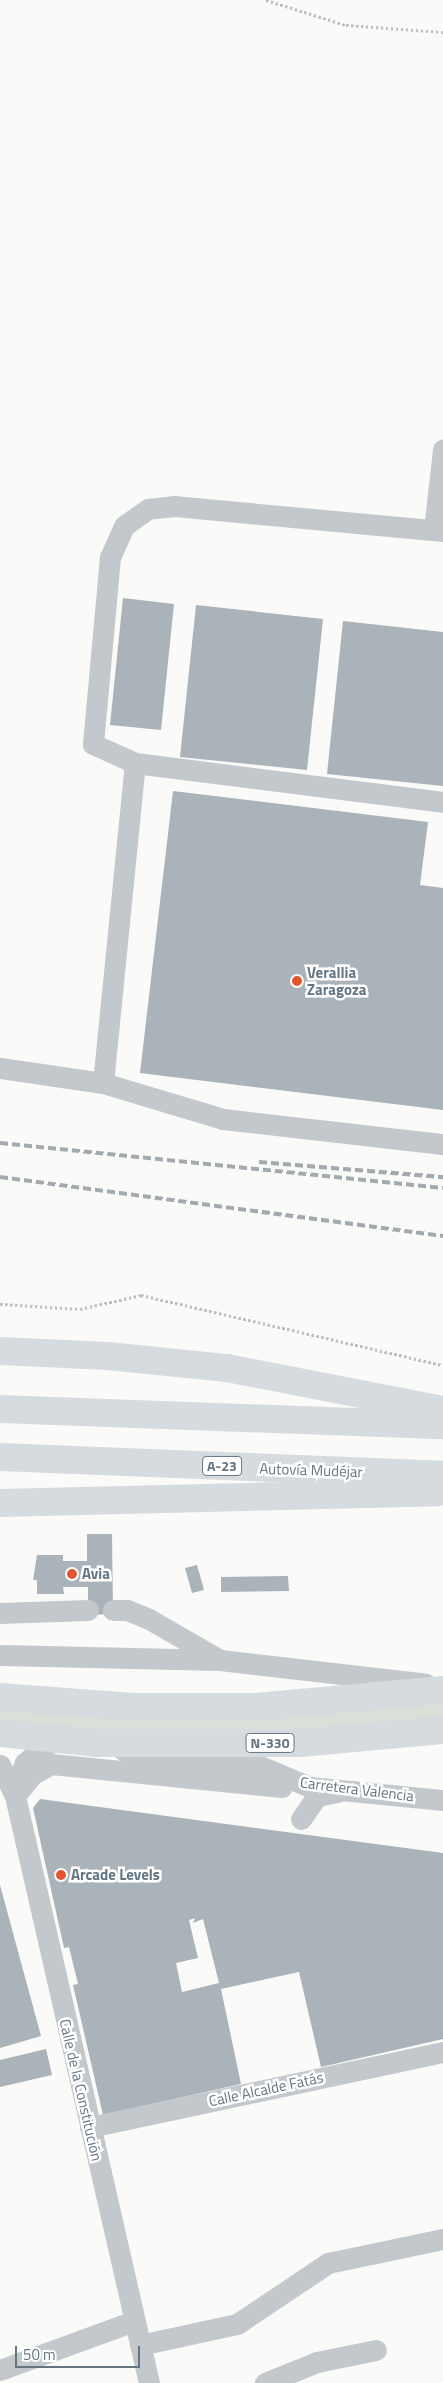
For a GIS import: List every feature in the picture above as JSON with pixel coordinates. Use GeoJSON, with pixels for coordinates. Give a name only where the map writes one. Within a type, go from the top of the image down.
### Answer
{"type":"FeatureCollection","features":[{"type":"Feature","properties":{"kind":"highway"},"geometry":{"type":"LineString","coordinates":[[0,1351],[108,1356],[228,1368],[443,1410]]}},
{"type":"Feature","properties":{"kind":"highway"},"geometry":{"type":"LineString","coordinates":[[0,1409],[443,1425]]}},
{"type":"Feature","properties":{"kind":"highway","name":"Autovía Mudéjar"},"geometry":{"type":"LineString","coordinates":[[0,1457],[443,1475]]}},
{"type":"Feature","properties":{"kind":"highway"},"geometry":{"type":"LineString","coordinates":[[0,1503],[443,1492]]}},
{"type":"Feature","properties":{"kind":"highway"},"geometry":{"type":"LineString","coordinates":[[0,1697],[133,1707],[256,1707],[443,1688]]}},
{"type":"Feature","properties":{"kind":"highway","name":"N-330"},"geometry":{"type":"LineString","coordinates":[[0,1733],[96,1743],[300,1743],[443,1730]]}},
{"type":"Feature","properties":{"kind":"street"},"geometry":{"type":"LineString","coordinates":[[443,450],[438,530],[175,506],[148,509],[124,526],[110,557],[93,744],[135,763],[443,802]]}},
{"type":"Feature","properties":{"kind":"street"},"geometry":{"type":"LineString","coordinates":[[103,1083],[135,763]]}},
{"type":"Feature","properties":{"kind":"street"},"geometry":{"type":"LineString","coordinates":[[4,1069],[103,1083],[223,1119],[443,1144]]}},
{"type":"Feature","properties":{"kind":"street"},"geometry":{"type":"LineString","coordinates":[[0,1613],[88,1610]]}},
{"type":"Feature","properties":{"kind":"street"},"geometry":{"type":"LineString","coordinates":[[113,1610],[127,1610],[149,1619],[220,1660]]}},
{"type":"Feature","properties":{"kind":"street"},"geometry":{"type":"LineString","coordinates":[[0,1655],[220,1660],[443,1688]]}},
{"type":"Feature","properties":{"kind":"street","name":"Calle de la Constitución"},"geometry":{"type":"LineString","coordinates":[[7,1795],[24,1763],[47,1744],[63,1739]]}},
{"type":"Feature","properties":{"kind":"street","name":"Carretera Valencia"},"geometry":{"type":"LineString","coordinates":[[96,1743],[158,1758],[255,1764],[293,1786],[353,1788],[443,1800]]}},
{"type":"Feature","properties":{"kind":"street"},"geometry":{"type":"LineString","coordinates":[[7,1795],[34,1774],[51,1764],[267,1782],[293,1786],[301,1819],[317,1796],[353,1788]]}},
{"type":"Feature","properties":{"kind":"street","name":"Calle de la Constitución"},"geometry":{"type":"LineString","coordinates":[[0,1765],[90,2127],[149,2383]]}},
{"type":"Feature","properties":{"kind":"street","name":"Calle Alcalde Fatás"},"geometry":{"type":"LineString","coordinates":[[90,2127],[443,2052]]}},
{"type":"Feature","properties":{"kind":"street"},"geometry":{"type":"LineString","coordinates":[[140,2345],[236,2324],[328,2264],[443,2239]]}},
{"type":"Feature","properties":{"kind":"street"},"geometry":{"type":"LineString","coordinates":[[0,2370],[134,2321]]}},
{"type":"Feature","properties":{"kind":"street"},"geometry":{"type":"LineString","coordinates":[[265,2383],[317,2362],[376,2350]]}},
{"type":"Feature","properties":{"kind":"path"},"geometry":{"type":"LineString","coordinates":[[266,0],[346,24],[443,32]]}},
{"type":"Feature","properties":{"kind":"path"},"geometry":{"type":"LineString","coordinates":[[0,1304],[80,1309],[141,1296],[443,1365]]}},
{"type":"Feature","properties":{"kind":"shaded area"},"geometry":{"type":"Polygon","coordinates":[[[443,1703],[443,1720],[232,1735],[0,1725],[0,1705],[443,1703]]]}},
{"type":"Feature","properties":{"kind":"building"},"geometry":{"type":"Polygon","coordinates":[[[123,598],[174,604],[161,730],[110,725],[123,598]]]}},
{"type":"Feature","properties":{"kind":"building"},"geometry":{"type":"Polygon","coordinates":[[[196,605],[323,619],[307,770],[180,757],[196,605]]]}},
{"type":"Feature","properties":{"kind":"building"},"geometry":{"type":"Polygon","coordinates":[[[343,621],[443,632],[443,786],[327,774],[343,621]]]}},
{"type":"Feature","properties":{"kind":"building","name":"Verallia Zaragoza"},"geometry":{"type":"Polygon","coordinates":[[[173,791],[428,822],[420,885],[443,888],[443,1110],[140,1073],[173,791]]]}},
{"type":"Feature","properties":{"kind":"building","name":"Avia"},"geometry":{"type":"Polygon","coordinates":[[[87,1534],[112,1534],[113,1614],[88,1615],[88,1587],[63,1587],[64,1594],[37,1594],[37,1580],[33,1580],[37,1555],[63,1555],[63,1561],[87,1561],[87,1534]]]}},
{"type":"Feature","properties":{"kind":"building"},"geometry":{"type":"Polygon","coordinates":[[[197,1565],[204,1590],[192,1593],[185,1568],[197,1565]]]}},
{"type":"Feature","properties":{"kind":"building"},"geometry":{"type":"Polygon","coordinates":[[[288,1576],[289,1591],[221,1592],[221,1577],[288,1576]]]}},
{"type":"Feature","properties":{"kind":"building"},"geometry":{"type":"Polygon","coordinates":[[[40,1799],[443,1853],[443,2039],[321,2067],[299,1972],[221,1989],[241,2084],[103,2115],[73,1985],[78,1984],[69,1947],[64,1948],[33,1808],[40,1799]],[[195,1918],[189,1920],[198,1958],[176,1963],[182,1992],[219,1983],[203,1919],[193,1923],[195,1918]]]}},
{"type":"Feature","properties":{"kind":"building"},"geometry":{"type":"Polygon","coordinates":[[[0,1885],[41,2036],[0,2048],[0,1885]]]}},
{"type":"Feature","properties":{"kind":"building"},"geometry":{"type":"Polygon","coordinates":[[[46,2049],[52,2075],[0,2087],[0,2060],[46,2049]]]}},
{"type":"Feature","properties":{"kind":"railway"},"geometry":{"type":"LineString","coordinates":[[0,1143],[443,1188]]}},
{"type":"Feature","properties":{"kind":"railway"},"geometry":{"type":"LineString","coordinates":[[259,1162],[443,1177]]}},
{"type":"Feature","properties":{"kind":"railway"},"geometry":{"type":"LineString","coordinates":[[0,1177],[443,1236]]}},
{"type":"Feature","properties":{"kind":"place","name":"Verallia Zaragoza"},"geometry":{"type":"Point","coordinates":[297,981]}},
{"type":"Feature","properties":{"kind":"place","name":"Avia"},"geometry":{"type":"Point","coordinates":[72,1574]}},
{"type":"Feature","properties":{"kind":"place","name":"Arcade Levels"},"geometry":{"type":"Point","coordinates":[61,1875]}}]}
